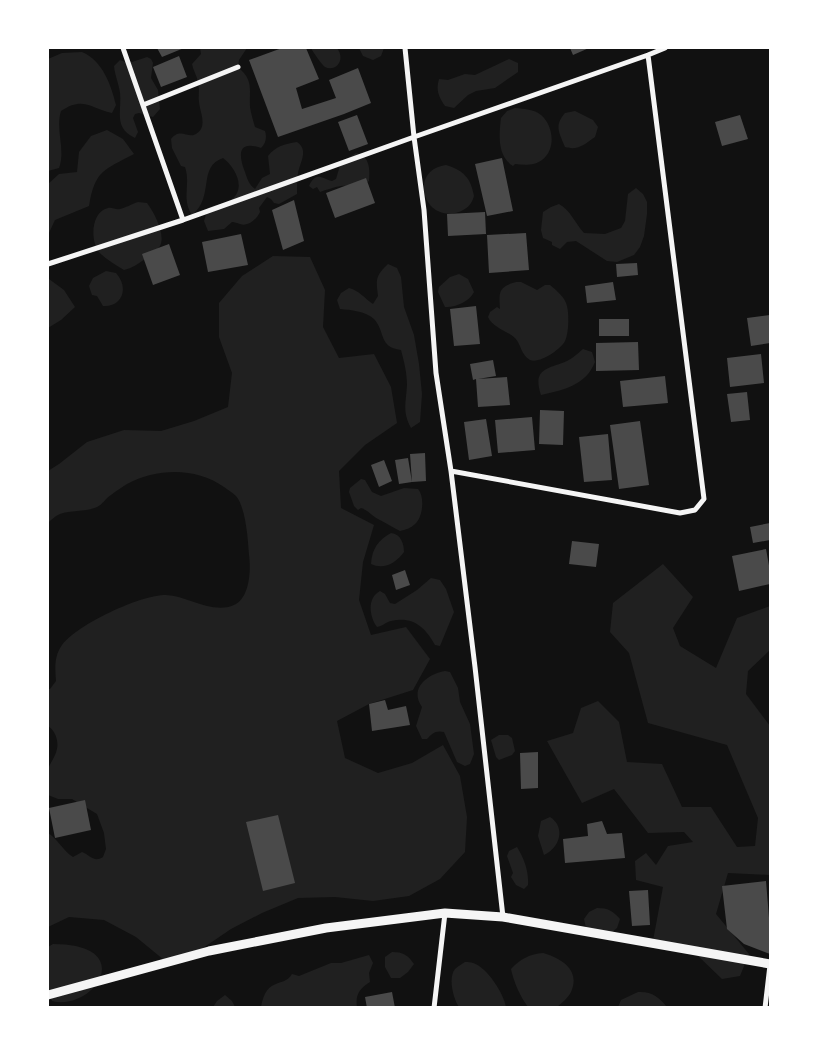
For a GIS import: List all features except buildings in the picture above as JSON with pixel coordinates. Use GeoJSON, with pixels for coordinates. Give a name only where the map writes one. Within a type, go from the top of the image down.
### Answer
{"type":"FeatureCollection","features":[{"type":"Feature","properties":{"kind":"street"},"geometry":{"type":"LineString","coordinates":[[123,48],[183,220]]}},
{"type":"Feature","properties":{"kind":"street"},"geometry":{"type":"LineString","coordinates":[[405,48],[424,210],[436,372],[451,470],[503,917]]}},
{"type":"Feature","properties":{"kind":"street"},"geometry":{"type":"LineString","coordinates":[[48,264],[183,220],[665,48]]}},
{"type":"Feature","properties":{"kind":"street"},"geometry":{"type":"LineString","coordinates":[[451,470],[680,513],[695,510],[704,499],[648,55]]}},
{"type":"Feature","properties":{"kind":"street"},"geometry":{"type":"LineString","coordinates":[[143,105],[238,67]]}},
{"type":"Feature","properties":{"kind":"street"},"geometry":{"type":"LineString","coordinates":[[434,1008],[445,913]]}},
{"type":"Feature","properties":{"kind":"street"},"geometry":{"type":"LineString","coordinates":[[48,995],[209,951],[326,928],[445,913],[503,917],[770,965],[765,1008]]}},
{"type":"Feature","properties":{"kind":"shaded area"},"geometry":{"type":"Polygon","coordinates":[[[200,48],[247,48],[239,60],[238,67],[249,81],[251,115],[255,127],[265,131],[266,135],[265,142],[261,148],[253,146],[244,147],[241,154],[241,160],[248,181],[253,187],[255,189],[262,178],[270,174],[268,156],[274,150],[297,142],[301,145],[303,152],[298,173],[297,194],[279,204],[274,203],[267,197],[259,208],[259,215],[252,222],[243,225],[232,222],[224,229],[208,231],[204,221],[208,208],[231,200],[236,195],[239,184],[232,167],[223,158],[215,162],[210,168],[203,200],[199,208],[192,215],[187,203],[187,173],[185,167],[181,166],[172,148],[171,139],[181,133],[196,134],[202,127],[199,85],[192,64],[201,54],[200,48]]]}},
{"type":"Feature","properties":{"kind":"shaded area"},"geometry":{"type":"Polygon","coordinates":[[[311,48],[337,48],[340,52],[340,61],[333,68],[325,67],[311,48]]]}},
{"type":"Feature","properties":{"kind":"shaded area"},"geometry":{"type":"Polygon","coordinates":[[[359,48],[384,48],[381,56],[373,60],[363,56],[359,48]]]}},
{"type":"Feature","properties":{"kind":"shaded area"},"geometry":{"type":"Polygon","coordinates":[[[82,52],[101,67],[109,82],[116,105],[112,113],[86,104],[75,104],[61,111],[59,125],[61,161],[59,168],[48,171],[48,59],[62,53],[82,52]]]}},
{"type":"Feature","properties":{"kind":"shaded area"},"geometry":{"type":"Polygon","coordinates":[[[147,57],[153,63],[151,78],[158,90],[160,109],[153,117],[139,113],[135,114],[133,118],[138,132],[135,138],[128,134],[121,124],[120,93],[114,66],[120,60],[129,63],[147,57]]]}},
{"type":"Feature","properties":{"kind":"shaded area"},"geometry":{"type":"Polygon","coordinates":[[[509,59],[518,63],[518,72],[495,88],[476,91],[468,95],[454,108],[445,106],[438,93],[439,79],[448,80],[465,74],[475,75],[509,59]]]}},
{"type":"Feature","properties":{"kind":"shaded area"},"geometry":{"type":"Polygon","coordinates":[[[515,108],[538,113],[549,125],[552,138],[550,150],[547,156],[536,163],[515,164],[513,166],[504,157],[500,145],[501,118],[507,111],[515,108]]]}},
{"type":"Feature","properties":{"kind":"shaded area"},"geometry":{"type":"Polygon","coordinates":[[[575,111],[593,120],[598,127],[595,137],[581,146],[574,148],[565,147],[559,133],[560,122],[565,113],[575,111]]]}},
{"type":"Feature","properties":{"kind":"shaded area"},"geometry":{"type":"Polygon","coordinates":[[[107,130],[123,139],[134,154],[102,172],[94,185],[89,206],[55,220],[48,235],[48,184],[59,174],[77,172],[79,152],[91,136],[107,130]]]}},
{"type":"Feature","properties":{"kind":"shaded area"},"geometry":{"type":"Polygon","coordinates":[[[356,153],[367,160],[369,181],[358,186],[341,186],[320,192],[317,187],[313,189],[309,186],[316,177],[332,181],[336,179],[341,162],[356,153]]]}},
{"type":"Feature","properties":{"kind":"shaded area"},"geometry":{"type":"Polygon","coordinates":[[[446,165],[462,172],[471,184],[474,196],[467,208],[459,212],[447,214],[436,210],[429,204],[425,195],[424,185],[427,176],[434,169],[446,165]]]}},
{"type":"Feature","properties":{"kind":"shaded area"},"geometry":{"type":"Polygon","coordinates":[[[636,188],[643,194],[647,202],[647,214],[644,236],[640,247],[634,255],[617,262],[607,261],[576,241],[567,242],[560,249],[552,245],[552,242],[543,238],[541,230],[543,212],[559,204],[570,214],[584,233],[605,234],[621,228],[625,221],[628,194],[636,188]]]}},
{"type":"Feature","properties":{"kind":"shaded area"},"geometry":{"type":"Polygon","coordinates":[[[138,202],[147,203],[153,212],[160,230],[160,246],[135,266],[124,270],[107,259],[96,247],[93,234],[95,221],[102,211],[110,208],[120,209],[138,202]]]}},
{"type":"Feature","properties":{"kind":"shaded area"},"geometry":{"type":"Polygon","coordinates":[[[273,256],[310,257],[325,290],[323,327],[339,358],[374,354],[391,387],[397,423],[365,445],[339,471],[341,508],[374,525],[363,562],[359,600],[371,635],[406,627],[430,659],[413,690],[369,704],[337,721],[345,758],[378,773],[412,763],[443,745],[460,776],[467,817],[465,852],[440,879],[409,896],[373,901],[335,897],[298,898],[262,913],[231,929],[200,950],[164,960],[136,937],[104,920],[69,917],[48,927],[48,833],[73,857],[82,852],[95,859],[100,859],[103,857],[106,849],[104,833],[97,814],[72,799],[58,799],[48,795],[47,773],[57,751],[57,743],[54,732],[48,726],[48,689],[56,681],[56,658],[62,645],[81,628],[110,612],[155,596],[175,596],[219,608],[228,607],[241,600],[247,589],[250,567],[244,516],[236,496],[224,487],[213,480],[201,476],[176,472],[151,475],[139,479],[119,489],[97,507],[60,514],[48,523],[48,471],[87,442],[124,430],[161,431],[194,421],[228,407],[232,373],[219,337],[219,303],[242,276],[273,256]]]}},
{"type":"Feature","properties":{"kind":"shaded area"},"geometry":{"type":"Polygon","coordinates":[[[388,264],[397,268],[401,277],[404,307],[414,335],[419,364],[422,394],[420,422],[411,428],[406,412],[407,381],[401,350],[389,346],[374,319],[353,310],[340,309],[337,300],[341,293],[349,288],[373,304],[378,296],[377,282],[379,275],[388,264]]]}},
{"type":"Feature","properties":{"kind":"shaded area"},"geometry":{"type":"Polygon","coordinates":[[[106,271],[116,273],[120,278],[123,290],[119,300],[110,305],[103,306],[97,296],[92,295],[89,286],[93,278],[106,271]]]}},
{"type":"Feature","properties":{"kind":"shaded area"},"geometry":{"type":"Polygon","coordinates":[[[459,274],[468,279],[474,292],[462,303],[445,307],[438,292],[439,287],[450,277],[459,274]]]}},
{"type":"Feature","properties":{"kind":"shaded area"},"geometry":{"type":"Polygon","coordinates":[[[48,280],[64,290],[75,307],[61,320],[48,328],[48,280]]]}},
{"type":"Feature","properties":{"kind":"shaded area"},"geometry":{"type":"Polygon","coordinates":[[[516,282],[521,282],[537,290],[545,285],[550,285],[563,297],[567,306],[568,324],[565,341],[555,352],[539,360],[534,361],[527,358],[515,338],[496,326],[488,317],[490,312],[497,307],[500,309],[500,294],[503,288],[516,282]]]}},
{"type":"Feature","properties":{"kind":"shaded area"},"geometry":{"type":"Polygon","coordinates":[[[583,349],[592,352],[595,362],[586,376],[566,388],[541,395],[539,386],[540,374],[548,368],[569,360],[583,349]]]}},
{"type":"Feature","properties":{"kind":"shaded area"},"geometry":{"type":"Polygon","coordinates":[[[361,479],[365,480],[372,492],[381,496],[404,488],[418,489],[422,502],[418,521],[410,528],[400,531],[361,508],[358,510],[354,506],[349,492],[350,488],[361,479]]]}},
{"type":"Feature","properties":{"kind":"shaded area"},"geometry":{"type":"Polygon","coordinates":[[[391,533],[397,535],[401,540],[404,552],[385,566],[371,564],[377,546],[391,533]]]}},
{"type":"Feature","properties":{"kind":"shaded area"},"geometry":{"type":"Polygon","coordinates":[[[663,564],[693,597],[673,628],[680,646],[716,668],[737,618],[770,606],[770,650],[748,671],[746,694],[770,726],[770,875],[728,873],[716,914],[749,954],[740,976],[722,979],[695,953],[652,946],[663,887],[636,880],[635,861],[646,853],[656,865],[668,846],[693,842],[684,832],[648,833],[614,789],[582,803],[547,741],[573,733],[581,708],[598,701],[619,722],[627,762],[662,764],[682,807],[711,807],[737,847],[755,846],[758,818],[727,745],[648,723],[629,653],[610,632],[613,603],[663,564]]]}},
{"type":"Feature","properties":{"kind":"shaded area"},"geometry":{"type":"Polygon","coordinates":[[[431,578],[440,580],[446,589],[454,612],[440,646],[435,645],[418,624],[406,620],[391,621],[377,627],[371,613],[371,603],[376,594],[380,591],[385,594],[390,603],[395,604],[417,590],[431,578]]]}},
{"type":"Feature","properties":{"kind":"shaded area"},"geometry":{"type":"Polygon","coordinates":[[[445,671],[450,672],[458,688],[460,702],[470,724],[474,754],[470,764],[465,766],[457,762],[444,732],[436,732],[427,739],[422,739],[416,726],[422,707],[418,694],[419,688],[432,675],[445,671]]]}},
{"type":"Feature","properties":{"kind":"shaded area"},"geometry":{"type":"Polygon","coordinates":[[[499,735],[508,735],[512,738],[515,751],[512,755],[499,760],[496,757],[491,740],[499,735]]]}},
{"type":"Feature","properties":{"kind":"shaded area"},"geometry":{"type":"Polygon","coordinates":[[[550,817],[558,826],[559,837],[554,848],[544,855],[538,836],[541,821],[550,817]]]}},
{"type":"Feature","properties":{"kind":"shaded area"},"geometry":{"type":"Polygon","coordinates":[[[517,847],[524,860],[528,875],[528,885],[524,889],[516,885],[511,877],[513,873],[507,856],[509,851],[517,847]]]}},
{"type":"Feature","properties":{"kind":"shaded area"},"geometry":{"type":"Polygon","coordinates":[[[597,908],[610,910],[620,919],[617,928],[610,934],[586,928],[584,919],[589,912],[597,908]]]}},
{"type":"Feature","properties":{"kind":"shaded area"},"geometry":{"type":"Polygon","coordinates":[[[53,944],[79,947],[95,954],[102,965],[100,977],[93,988],[82,997],[68,1002],[52,1001],[48,991],[48,947],[53,944]]]}},
{"type":"Feature","properties":{"kind":"shaded area"},"geometry":{"type":"Polygon","coordinates":[[[392,952],[405,955],[414,964],[400,978],[391,978],[385,967],[385,957],[392,952]]]}},
{"type":"Feature","properties":{"kind":"shaded area"},"geometry":{"type":"Polygon","coordinates":[[[543,953],[556,958],[568,966],[573,977],[571,992],[557,1007],[528,1007],[522,998],[511,969],[518,962],[526,958],[543,953]]]}},
{"type":"Feature","properties":{"kind":"shaded area"},"geometry":{"type":"Polygon","coordinates":[[[369,955],[373,963],[369,973],[370,982],[359,992],[357,1007],[261,1007],[267,990],[271,986],[284,981],[292,974],[299,976],[331,963],[341,963],[369,955]]]}},
{"type":"Feature","properties":{"kind":"shaded area"},"geometry":{"type":"Polygon","coordinates":[[[465,962],[471,962],[489,975],[498,988],[506,1007],[459,1007],[453,993],[452,977],[455,969],[465,962]]]}},
{"type":"Feature","properties":{"kind":"shaded area"},"geometry":{"type":"Polygon","coordinates":[[[638,992],[654,995],[667,1007],[618,1007],[621,1000],[638,992]]]}},
{"type":"Feature","properties":{"kind":"shaded area"},"geometry":{"type":"Polygon","coordinates":[[[225,995],[232,1001],[235,1007],[213,1007],[217,1001],[225,995]]]}}]}
